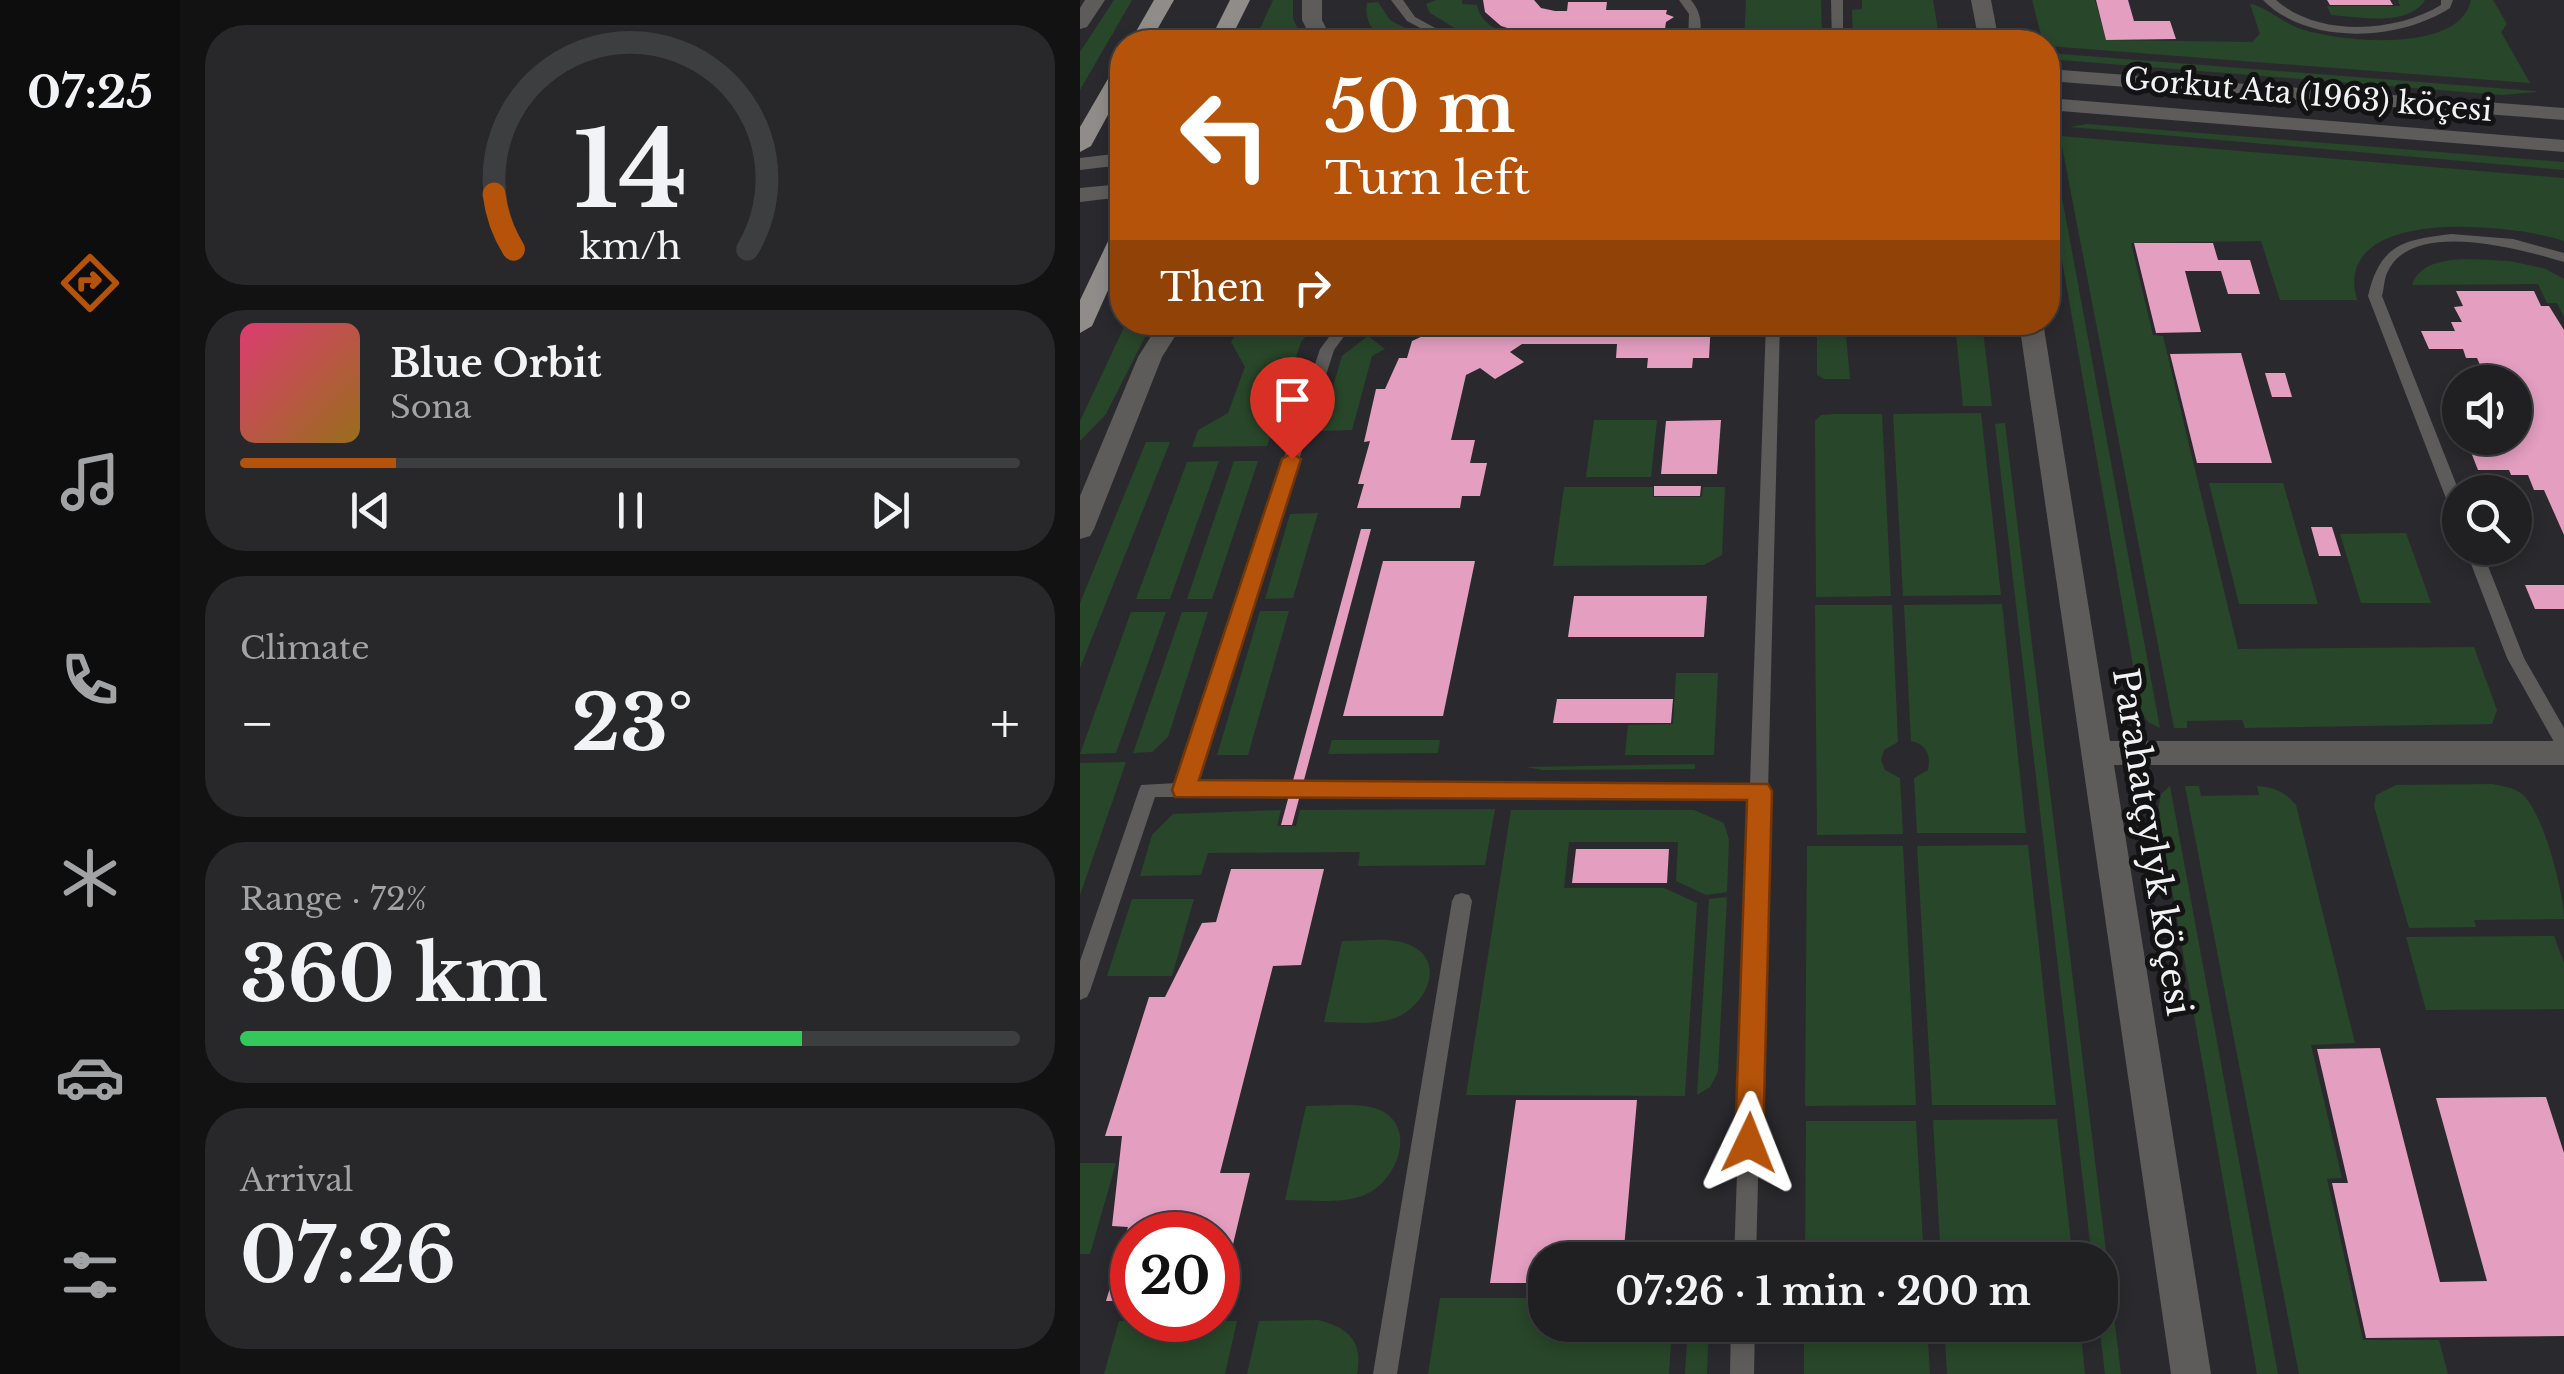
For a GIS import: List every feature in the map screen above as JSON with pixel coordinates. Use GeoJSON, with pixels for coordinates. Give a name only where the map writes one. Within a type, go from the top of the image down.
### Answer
{"type":"FeatureCollection","features":[{"type":"Feature","properties":{"kind":"main road"},"geometry":{"type":"LineString","coordinates":[[1147,30],[1164,0]]}},
{"type":"Feature","properties":{"kind":"main road"},"geometry":{"type":"LineString","coordinates":[[1225,30],[1240,0]]}},
{"type":"Feature","properties":{"kind":"main road"},"geometry":{"type":"LineString","coordinates":[[1080,146],[1110,93]]}},
{"type":"Feature","properties":{"kind":"main road"},"geometry":{"type":"LineString","coordinates":[[1080,326],[1110,262]]}},
{"type":"Feature","properties":{"kind":"street"},"geometry":{"type":"LineString","coordinates":[[1080,23],[1095,0]]}},
{"type":"Feature","properties":{"kind":"street"},"geometry":{"type":"LineString","coordinates":[[1312,0],[1312,20],[1317,30]]}},
{"type":"Feature","properties":{"kind":"street"},"geometry":{"type":"LineString","coordinates":[[1981,0],[1987,30]]}},
{"type":"Feature","properties":{"kind":"street","name":"Gorkut Ata (1963) köçesi"},"geometry":{"type":"LineString","coordinates":[[2060,76],[2564,114]]}},
{"type":"Feature","properties":{"kind":"street","name":"Gorkut Ata (1963) köçesi"},"geometry":{"type":"LineString","coordinates":[[2060,105],[2564,146]]}},
{"type":"Feature","properties":{"kind":"street"},"geometry":{"type":"LineString","coordinates":[[1080,164],[1110,160]]}},
{"type":"Feature","properties":{"kind":"street"},"geometry":{"type":"LineString","coordinates":[[1080,195],[1110,192]]}},
{"type":"Feature","properties":{"kind":"street"},"geometry":{"type":"LineString","coordinates":[[1080,529],[1150,357],[1164,335]]}},
{"type":"Feature","properties":{"kind":"street","name":"Parahatçylyk köçesi"},"geometry":{"type":"LineString","coordinates":[[2033,335],[2191,1374]]}},
{"type":"Feature","properties":{"kind":"street"},"geometry":{"type":"LineString","coordinates":[[1080,480],[1106,465]]}},
{"type":"Feature","properties":{"kind":"street"},"geometry":{"type":"LineString","coordinates":[[2098,753],[2564,753]]}},
{"type":"Feature","properties":{"kind":"lane"},"geometry":{"type":"LineString","coordinates":[[1397,0],[1411,19],[1432,30]]}},
{"type":"Feature","properties":{"kind":"lane"},"geometry":{"type":"LineString","coordinates":[[1684,0],[1692,6],[1697,19],[1696,30]]}},
{"type":"Feature","properties":{"kind":"lane"},"geometry":{"type":"LineString","coordinates":[[1837,0],[1838,30]]}},
{"type":"Feature","properties":{"kind":"lane"},"geometry":{"type":"LineString","coordinates":[[2269,0],[2288,16],[2306,21],[2383,28],[2424,22],[2446,6],[2447,0]]}},
{"type":"Feature","properties":{"kind":"lane"},"geometry":{"type":"LineString","coordinates":[[2445,475],[2374,296],[2374,280],[2381,265],[2400,249],[2438,239],[2498,240],[2564,258]]}},
{"type":"Feature","properties":{"kind":"lane"},"geometry":{"type":"LineString","coordinates":[[1184,790],[1327,349],[1338,335]]}},
{"type":"Feature","properties":{"kind":"lane"},"geometry":{"type":"LineString","coordinates":[[1746,1242],[1773,335]]}},
{"type":"Feature","properties":{"kind":"lane"},"geometry":{"type":"LineString","coordinates":[[2480,565],[2516,658],[2564,744]]}},
{"type":"Feature","properties":{"kind":"lane"},"geometry":{"type":"LineString","coordinates":[[1080,991],[1148,790],[1760,791]]}},
{"type":"Feature","properties":{"kind":"lane"},"geometry":{"type":"LineString","coordinates":[[1385,1374],[1462,901]]}},
{"type":"Feature","properties":{"kind":"lane"},"geometry":{"type":"LineString","coordinates":[[1742,1374],[1743,1342]]}},
{"type":"Feature","properties":{"kind":"green space"},"geometry":{"type":"Polygon","coordinates":[[[1114,0],[1132,0],[1115,30],[1110,30],[1110,38],[1080,90],[1080,52],[1114,0]]]}},
{"type":"Feature","properties":{"kind":"green space"},"geometry":{"type":"Polygon","coordinates":[[[1273,0],[1293,0],[1298,30],[1259,30],[1273,0]]]}},
{"type":"Feature","properties":{"kind":"green space"},"geometry":{"type":"Polygon","coordinates":[[[1462,0],[1462,4],[1477,5],[1486,22],[1499,30],[1458,30],[1430,13],[1426,4],[1462,0]]]}},
{"type":"Feature","properties":{"kind":"green space"},"geometry":{"type":"Polygon","coordinates":[[[1746,0],[1821,0],[1822,30],[1745,30],[1746,0]]]}},
{"type":"Feature","properties":{"kind":"green space"},"geometry":{"type":"Polygon","coordinates":[[[1862,0],[1933,0],[1938,30],[1853,30],[1852,10],[1862,9],[1862,0]]]}},
{"type":"Feature","properties":{"kind":"green space"},"geometry":{"type":"Polygon","coordinates":[[[2032,0],[2095,0],[2106,40],[2252,42],[2260,34],[2250,4],[2292,26],[2316,33],[2395,40],[2445,30],[2462,18],[2471,0],[2493,0],[2507,24],[2501,32],[2530,83],[2060,47],[2060,30],[2040,30],[2032,0]]]}},
{"type":"Feature","properties":{"kind":"green space"},"geometry":{"type":"Polygon","coordinates":[[[2398,0],[2425,0],[2407,14],[2382,18],[2331,15],[2327,6],[2400,6],[2398,0]]]}},
{"type":"Feature","properties":{"kind":"green space"},"geometry":{"type":"Polygon","coordinates":[[[1378,2],[1390,20],[1409,30],[1373,30],[1367,3],[1378,2]]]}},
{"type":"Feature","properties":{"kind":"green space"},"geometry":{"type":"Polygon","coordinates":[[[2060,54],[2536,92],[2502,95],[2060,60],[2060,54]]]}},
{"type":"Feature","properties":{"kind":"green space"},"geometry":{"type":"Polygon","coordinates":[[[2087,124],[2564,162],[2564,170],[2070,127],[2087,124]]]}},
{"type":"Feature","properties":{"kind":"green space"},"geometry":{"type":"Polygon","coordinates":[[[2060,136],[2564,178],[2564,241],[2470,227],[2432,228],[2398,235],[2371,248],[2356,269],[2357,300],[2280,300],[2261,241],[2131,243],[2153,335],[2163,336],[2238,649],[2474,647],[2497,710],[2492,724],[2245,728],[2242,720],[2187,721],[2187,728],[2174,728],[2060,136]]]}},
{"type":"Feature","properties":{"kind":"green space"},"geometry":{"type":"Polygon","coordinates":[[[2060,187],[2160,728],[2148,722],[2141,711],[2060,249],[2060,187]]]}},
{"type":"Feature","properties":{"kind":"green space"},"geometry":{"type":"Polygon","coordinates":[[[2510,261],[2546,269],[2564,279],[2564,317],[2557,303],[2547,303],[2538,284],[2412,285],[2428,266],[2441,262],[2510,261]]]}},
{"type":"Feature","properties":{"kind":"green space"},"geometry":{"type":"Polygon","coordinates":[[[1120,335],[1146,335],[1106,414],[1080,441],[1080,421],[1120,335]]]}},
{"type":"Feature","properties":{"kind":"green space"},"geometry":{"type":"Polygon","coordinates":[[[1235,335],[1307,335],[1301,342],[1267,446],[1192,447],[1198,430],[1228,413],[1245,367],[1231,342],[1235,335]]]}},
{"type":"Feature","properties":{"kind":"green space"},"geometry":{"type":"Polygon","coordinates":[[[1817,335],[1846,335],[1850,379],[1824,379],[1817,375],[1817,335]]]}},
{"type":"Feature","properties":{"kind":"green space"},"geometry":{"type":"Polygon","coordinates":[[[1956,335],[1983,335],[1992,406],[1963,406],[1956,335]]]}},
{"type":"Feature","properties":{"kind":"green space"},"geometry":{"type":"Polygon","coordinates":[[[1368,336],[1385,349],[1372,356],[1352,430],[1320,431],[1342,356],[1368,336]]]}},
{"type":"Feature","properties":{"kind":"green space"},"geometry":{"type":"Polygon","coordinates":[[[1981,413],[2001,595],[1903,596],[1893,414],[1981,413]]]}},
{"type":"Feature","properties":{"kind":"green space"},"geometry":{"type":"Polygon","coordinates":[[[1882,414],[1891,596],[1816,597],[1815,421],[1821,415],[1882,414]]]}},
{"type":"Feature","properties":{"kind":"green space"},"geometry":{"type":"Polygon","coordinates":[[[1594,420],[1657,420],[1651,477],[1586,477],[1594,420]]]}},
{"type":"Feature","properties":{"kind":"green space"},"geometry":{"type":"Polygon","coordinates":[[[2005,423],[2105,1242],[2090,1242],[1995,424],[2005,423]]]}},
{"type":"Feature","properties":{"kind":"green space"},"geometry":{"type":"Polygon","coordinates":[[[1146,442],[1170,442],[1080,668],[1080,603],[1146,442]]]}},
{"type":"Feature","properties":{"kind":"green space"},"geometry":{"type":"Polygon","coordinates":[[[1219,461],[1170,599],[1136,599],[1187,462],[1219,461]]]}},
{"type":"Feature","properties":{"kind":"green space"},"geometry":{"type":"Polygon","coordinates":[[[1234,461],[1258,461],[1212,599],[1187,599],[1234,461]]]}},
{"type":"Feature","properties":{"kind":"green space"},"geometry":{"type":"Polygon","coordinates":[[[2209,483],[2283,483],[2318,604],[2239,604],[2209,483]]]}},
{"type":"Feature","properties":{"kind":"green space"},"geometry":{"type":"Polygon","coordinates":[[[1564,487],[1653,487],[1653,497],[1702,497],[1703,487],[1725,487],[1722,555],[1704,565],[1553,566],[1564,487]]]}},
{"type":"Feature","properties":{"kind":"green space"},"geometry":{"type":"Polygon","coordinates":[[[1318,513],[1293,598],[1265,599],[1290,514],[1318,513]]]}},
{"type":"Feature","properties":{"kind":"green space"},"geometry":{"type":"Polygon","coordinates":[[[2406,533],[2431,603],[2361,603],[2340,534],[2406,533]]]}},
{"type":"Feature","properties":{"kind":"green space"},"geometry":{"type":"Polygon","coordinates":[[[2002,604],[2026,833],[1917,833],[1914,778],[1928,770],[1929,760],[1927,751],[1911,741],[1904,605],[2002,604]]]}},
{"type":"Feature","properties":{"kind":"green space"},"geometry":{"type":"Polygon","coordinates":[[[1815,605],[1892,605],[1898,742],[1884,750],[1881,760],[1885,770],[1900,778],[1903,834],[1817,835],[1815,605]]]}},
{"type":"Feature","properties":{"kind":"green space"},"geometry":{"type":"Polygon","coordinates":[[[1260,611],[1289,611],[1248,755],[1217,755],[1260,611]]]}},
{"type":"Feature","properties":{"kind":"green space"},"geometry":{"type":"Polygon","coordinates":[[[1131,612],[1166,612],[1116,753],[1080,754],[1131,612]]]}},
{"type":"Feature","properties":{"kind":"green space"},"geometry":{"type":"Polygon","coordinates":[[[1182,612],[1208,612],[1168,737],[1152,752],[1133,753],[1182,612]]]}},
{"type":"Feature","properties":{"kind":"green space"},"geometry":{"type":"Polygon","coordinates":[[[1676,673],[1718,673],[1714,755],[1625,755],[1628,725],[1673,724],[1676,673]]]}},
{"type":"Feature","properties":{"kind":"green space"},"geometry":{"type":"Polygon","coordinates":[[[1332,740],[1440,740],[1438,753],[1328,754],[1332,740]]]}},
{"type":"Feature","properties":{"kind":"green space"},"geometry":{"type":"Polygon","coordinates":[[[1126,762],[1080,895],[1080,763],[1126,762]]]}},
{"type":"Feature","properties":{"kind":"green space"},"geometry":{"type":"Polygon","coordinates":[[[1695,764],[1695,769],[1526,767],[1695,764]]]}},
{"type":"Feature","properties":{"kind":"green space"},"geometry":{"type":"Polygon","coordinates":[[[2492,784],[2511,788],[2530,803],[2545,834],[2564,919],[2474,920],[2476,927],[2409,928],[2374,806],[2376,795],[2396,785],[2492,784]]]}},
{"type":"Feature","properties":{"kind":"green space"},"geometry":{"type":"Polygon","coordinates":[[[2170,786],[2278,1374],[2257,1374],[2158,810],[2161,794],[2170,786]]]}},
{"type":"Feature","properties":{"kind":"green space"},"geometry":{"type":"Polygon","coordinates":[[[2185,786],[2199,786],[2201,796],[2259,795],[2257,786],[2263,787],[2274,789],[2296,805],[2355,1043],[2311,1045],[2342,1178],[2327,1179],[2363,1340],[2439,1340],[2448,1374],[2299,1374],[2185,786]]]}},
{"type":"Feature","properties":{"kind":"green space"},"geometry":{"type":"Polygon","coordinates":[[[1495,809],[1485,865],[1358,866],[1360,852],[1208,853],[1201,875],[1140,876],[1152,835],[1173,814],[1281,810],[1277,826],[1296,826],[1300,810],[1495,809]]]}},
{"type":"Feature","properties":{"kind":"green space"},"geometry":{"type":"Polygon","coordinates":[[[1511,810],[1694,810],[1724,823],[1729,840],[1727,892],[1706,895],[1676,881],[1678,842],[1569,842],[1564,888],[1664,888],[1697,903],[1685,1096],[1466,1095],[1511,810]]]}},
{"type":"Feature","properties":{"kind":"green space"},"geometry":{"type":"Polygon","coordinates":[[[2028,845],[2056,1105],[1932,1105],[1917,846],[2028,845]]]}},
{"type":"Feature","properties":{"kind":"green space"},"geometry":{"type":"Polygon","coordinates":[[[1807,846],[1903,846],[1916,1105],[1805,1106],[1807,846]]]}},
{"type":"Feature","properties":{"kind":"green space"},"geometry":{"type":"Polygon","coordinates":[[[1727,897],[1718,1072],[1710,1087],[1697,1095],[1709,899],[1727,897]]]}},
{"type":"Feature","properties":{"kind":"green space"},"geometry":{"type":"Polygon","coordinates":[[[1132,899],[1194,899],[1172,976],[1107,976],[1132,899]]]}},
{"type":"Feature","properties":{"kind":"green space"},"geometry":{"type":"Polygon","coordinates":[[[2554,936],[2564,963],[2564,1009],[2426,1010],[2406,937],[2554,936]]]}},
{"type":"Feature","properties":{"kind":"green space"},"geometry":{"type":"Polygon","coordinates":[[[1387,940],[1412,946],[1423,954],[1430,974],[1415,1005],[1387,1020],[1324,1022],[1342,941],[1387,940]]]}},
{"type":"Feature","properties":{"kind":"green space"},"geometry":{"type":"Polygon","coordinates":[[[1358,1105],[1389,1116],[1400,1140],[1394,1167],[1385,1179],[1353,1198],[1285,1200],[1306,1106],[1358,1105]]]}},
{"type":"Feature","properties":{"kind":"green space"},"geometry":{"type":"Polygon","coordinates":[[[2057,1119],[2071,1242],[1940,1242],[1933,1120],[2057,1119]]]}},
{"type":"Feature","properties":{"kind":"green space"},"geometry":{"type":"Polygon","coordinates":[[[1806,1121],[1916,1121],[1923,1242],[1805,1242],[1806,1121]]]}},
{"type":"Feature","properties":{"kind":"green space"},"geometry":{"type":"Polygon","coordinates":[[[1080,1163],[1116,1163],[1090,1254],[1080,1254],[1080,1163]]]}},
{"type":"Feature","properties":{"kind":"green space"},"geometry":{"type":"Polygon","coordinates":[[[1440,1298],[1528,1298],[1528,1342],[1671,1342],[1669,1374],[1428,1374],[1440,1298]]]}},
{"type":"Feature","properties":{"kind":"green space"},"geometry":{"type":"Polygon","coordinates":[[[1318,1320],[1338,1327],[1351,1338],[1358,1353],[1357,1374],[1247,1374],[1259,1321],[1318,1320]]]}},
{"type":"Feature","properties":{"kind":"green space"},"geometry":{"type":"Polygon","coordinates":[[[1113,1342],[1232,1342],[1225,1374],[1104,1374],[1113,1342]]]}},
{"type":"Feature","properties":{"kind":"green space"},"geometry":{"type":"Polygon","coordinates":[[[1687,1342],[1708,1342],[1707,1374],[1685,1374],[1687,1342]]]}},
{"type":"Feature","properties":{"kind":"green space"},"geometry":{"type":"Polygon","coordinates":[[[1804,1342],[1928,1342],[1930,1374],[1804,1374],[1804,1342]]]}},
{"type":"Feature","properties":{"kind":"green space"},"geometry":{"type":"Polygon","coordinates":[[[1945,1342],[2082,1342],[2085,1374],[1947,1374],[1945,1342]]]}},
{"type":"Feature","properties":{"kind":"green space"},"geometry":{"type":"Polygon","coordinates":[[[2101,1342],[2117,1342],[2121,1374],[2105,1374],[2101,1342]]]}},
{"type":"Feature","properties":{"kind":"building"},"geometry":{"type":"Polygon","coordinates":[[[1483,0],[1534,0],[1541,8],[1555,11],[1567,11],[1568,2],[1607,2],[1606,10],[1667,10],[1666,14],[1674,17],[1666,22],[1665,30],[1514,30],[1501,26],[1485,12],[1483,0]]]}},
{"type":"Feature","properties":{"kind":"building"},"geometry":{"type":"Polygon","coordinates":[[[2096,0],[2128,0],[2134,21],[2170,21],[2176,39],[2106,40],[2096,0]]]}},
{"type":"Feature","properties":{"kind":"building"},"geometry":{"type":"Polygon","coordinates":[[[2327,0],[2390,0],[2393,5],[2330,5],[2327,0]]]}},
{"type":"Feature","properties":{"kind":"building"},"geometry":{"type":"Polygon","coordinates":[[[2134,243],[2213,243],[2218,260],[2250,260],[2260,294],[2228,294],[2221,271],[2185,271],[2201,332],[2156,333],[2134,243]]]}},
{"type":"Feature","properties":{"kind":"building"},"geometry":{"type":"Polygon","coordinates":[[[2456,291],[2534,291],[2541,306],[2549,306],[2564,330],[2564,535],[2544,490],[2534,490],[2532,475],[2478,470],[2472,455],[2532,455],[2532,365],[2480,365],[2477,358],[2466,358],[2463,349],[2429,349],[2421,331],[2455,331],[2451,322],[2462,322],[2454,307],[2463,306],[2456,291]]]}},
{"type":"Feature","properties":{"kind":"building"},"geometry":{"type":"Polygon","coordinates":[[[1425,335],[1710,335],[1709,358],[1693,358],[1692,368],[1647,368],[1648,358],[1616,358],[1617,344],[1522,344],[1510,352],[1524,362],[1495,379],[1480,368],[1466,375],[1451,440],[1475,440],[1470,463],[1487,463],[1480,496],[1462,496],[1460,508],[1357,508],[1364,484],[1358,484],[1370,441],[1364,442],[1376,389],[1385,389],[1399,358],[1407,358],[1412,341],[1425,335]]]}},
{"type":"Feature","properties":{"kind":"building"},"geometry":{"type":"Polygon","coordinates":[[[2241,353],[2272,463],[2197,463],[2170,354],[2241,353]]]}},
{"type":"Feature","properties":{"kind":"building"},"geometry":{"type":"Polygon","coordinates":[[[2265,373],[2285,373],[2292,397],[2272,397],[2265,373]]]}},
{"type":"Feature","properties":{"kind":"building"},"geometry":{"type":"Polygon","coordinates":[[[1721,420],[1717,474],[1661,474],[1666,421],[1721,420]]]}},
{"type":"Feature","properties":{"kind":"building"},"geometry":{"type":"Polygon","coordinates":[[[1654,486],[1701,486],[1700,496],[1654,496],[1654,486]]]}},
{"type":"Feature","properties":{"kind":"building"},"geometry":{"type":"Polygon","coordinates":[[[2311,527],[2332,527],[2341,556],[2319,556],[2311,527]]]}},
{"type":"Feature","properties":{"kind":"building"},"geometry":{"type":"Polygon","coordinates":[[[1361,529],[1371,529],[1292,825],[1281,825],[1361,529]]]}},
{"type":"Feature","properties":{"kind":"building"},"geometry":{"type":"Polygon","coordinates":[[[1383,561],[1475,561],[1443,716],[1343,716],[1383,561]]]}},
{"type":"Feature","properties":{"kind":"building"},"geometry":{"type":"Polygon","coordinates":[[[2525,585],[2564,585],[2564,609],[2535,609],[2525,585]]]}},
{"type":"Feature","properties":{"kind":"building"},"geometry":{"type":"Polygon","coordinates":[[[1574,596],[1707,596],[1704,637],[1568,637],[1574,596]]]}},
{"type":"Feature","properties":{"kind":"building"},"geometry":{"type":"Polygon","coordinates":[[[1557,699],[1673,699],[1671,723],[1553,723],[1557,699]]]}},
{"type":"Feature","properties":{"kind":"building"},"geometry":{"type":"Polygon","coordinates":[[[1576,849],[1669,849],[1667,883],[1572,883],[1576,849]]]}},
{"type":"Feature","properties":{"kind":"building"},"geometry":{"type":"Polygon","coordinates":[[[1231,869],[1324,869],[1301,965],[1273,966],[1220,1173],[1250,1173],[1240,1215],[1114,1212],[1122,1136],[1105,1136],[1149,997],[1165,997],[1202,923],[1216,922],[1231,869]]]}},
{"type":"Feature","properties":{"kind":"building"},"geometry":{"type":"Polygon","coordinates":[[[2380,1048],[2440,1282],[2487,1281],[2436,1098],[2546,1097],[2564,1153],[2564,1336],[2366,1338],[2332,1183],[2348,1183],[2317,1049],[2380,1048]]]}},
{"type":"Feature","properties":{"kind":"building"},"geometry":{"type":"Polygon","coordinates":[[[1516,1100],[1637,1100],[1625,1242],[1528,1242],[1528,1283],[1490,1283],[1516,1100]]]}},
{"type":"Feature","properties":{"kind":"route"},"geometry":{"type":"LineString","coordinates":[[1292,459],[1184,790],[1760,791],[1749,1143]]}}]}
